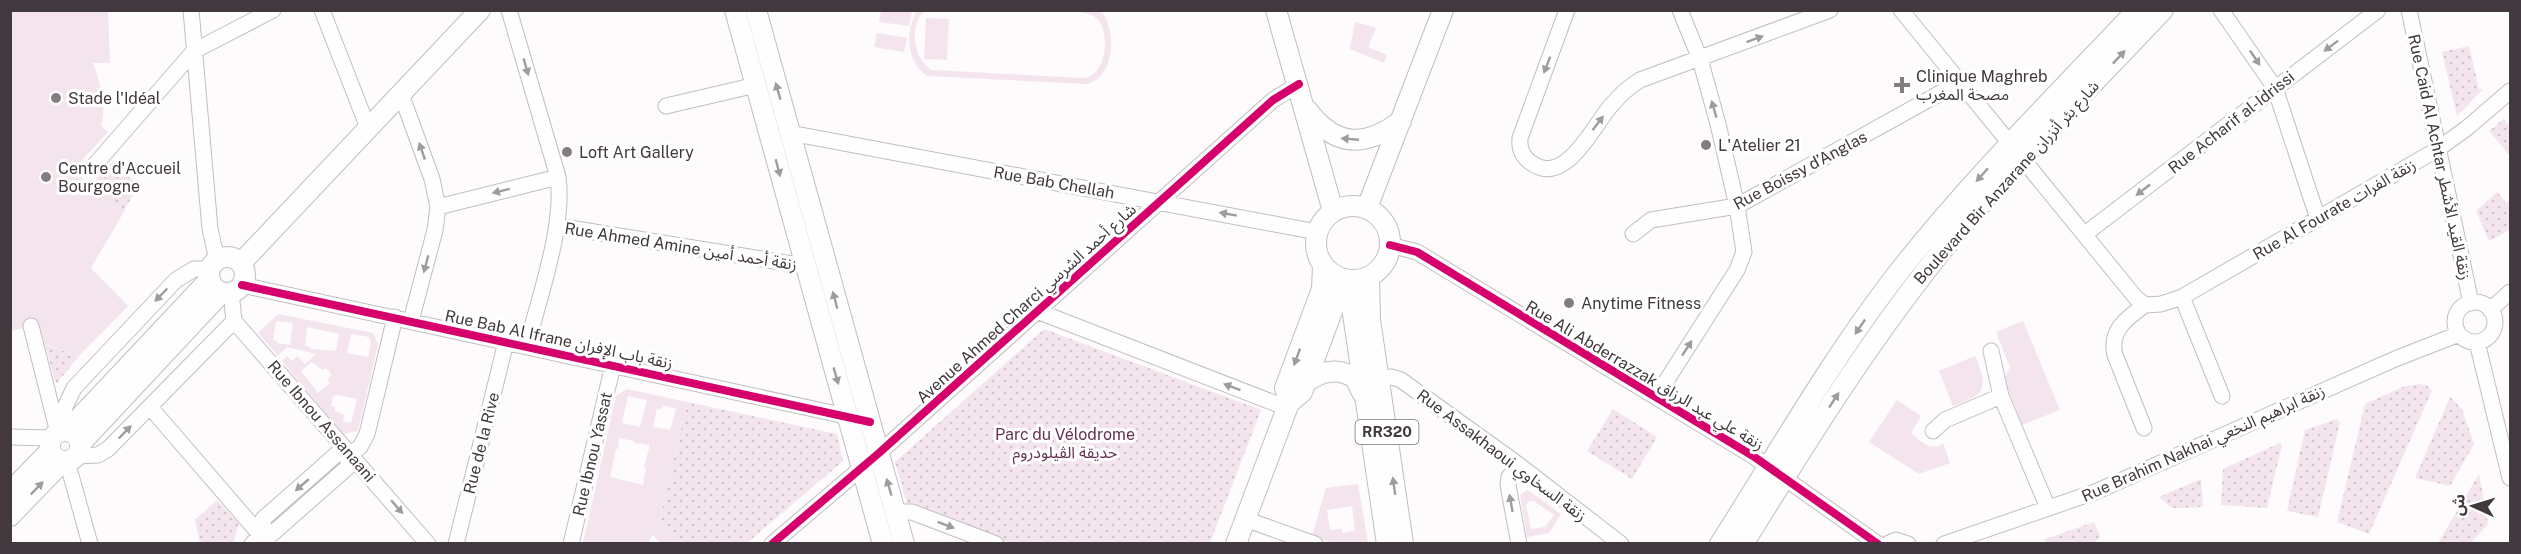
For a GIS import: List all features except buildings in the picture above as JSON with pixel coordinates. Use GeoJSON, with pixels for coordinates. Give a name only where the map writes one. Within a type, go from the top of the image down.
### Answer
{"type":"FeatureCollection","features":[{"type":"Feature","properties":{"kind":"main road"},"geometry":{"type":"LineString","coordinates":[[10,492],[64,445],[222,279],[244,276],[241,263],[480,10]]}},
{"type":"Feature","properties":{"kind":"main road"},"geometry":{"type":"LineString","coordinates":[[735,10],[883,543]]}},
{"type":"Feature","properties":{"kind":"main road"},"geometry":{"type":"LineString","coordinates":[[756,10],[904,543]]}},
{"type":"Feature","properties":{"kind":"main road"},"geometry":{"type":"LineString","coordinates":[[1276,10],[1299,84],[1333,211]]}},
{"type":"Feature","properties":{"kind":"main road"},"geometry":{"type":"LineString","coordinates":[[1367,208],[1443,10]]}},
{"type":"Feature","properties":{"kind":"main road","name":"Boulevard Bir Anzarane شارع بئر أنزران"},"geometry":{"type":"LineString","coordinates":[[1720,543],[1839,391],[1905,298],[2016,152],[2137,10]]}},
{"type":"Feature","properties":{"kind":"main road","name":"Boulevard Bir Anzarane شارع بئر أنزران"},"geometry":{"type":"LineString","coordinates":[[2016,152],[2163,10]]}},
{"type":"Feature","properties":{"kind":"main road"},"geometry":{"type":"LineString","coordinates":[[1305,108],[1331,134],[1348,140],[1376,137],[1401,121]]}},
{"type":"Feature","properties":{"kind":"main road"},"geometry":{"type":"LineString","coordinates":[[1351,206],[1367,208],[1385,224],[1390,245],[1382,265],[1369,277],[1346,280],[1333,275],[1323,265],[1316,250],[1317,232],[1323,220],[1333,211],[1351,206]]}},
{"type":"Feature","properties":{"kind":"main road"},"geometry":{"type":"LineString","coordinates":[[1288,406],[1286,388],[1323,289],[1323,265]]}},
{"type":"Feature","properties":{"kind":"main road","name":"RR320"},"geometry":{"type":"LineString","coordinates":[[1369,277],[1368,297],[1403,543]]}},
{"type":"Feature","properties":{"kind":"main road"},"geometry":{"type":"LineString","coordinates":[[1236,543],[1288,406],[1302,392],[1346,280]]}},
{"type":"Feature","properties":{"kind":"main road","name":"RR320"},"geometry":{"type":"LineString","coordinates":[[1346,280],[1386,543]]}},
{"type":"Feature","properties":{"kind":"main road"},"geometry":{"type":"LineString","coordinates":[[1305,383],[1320,373],[1342,373],[1357,382],[1364,398]]}},
{"type":"Feature","properties":{"kind":"main road"},"geometry":{"type":"LineString","coordinates":[[10,516],[64,445]]}},
{"type":"Feature","properties":{"kind":"main road","name":"Boulevard Bir Anzarane شارع بئر أنزران"},"geometry":{"type":"LineString","coordinates":[[1743,543],[1776,472]]}},
{"type":"Feature","properties":{"kind":"street"},"geometry":{"type":"LineString","coordinates":[[10,437],[64,445],[92,456],[108,449],[234,321],[210,229],[191,10]]}},
{"type":"Feature","properties":{"kind":"street"},"geometry":{"type":"LineString","coordinates":[[92,168],[194,51],[273,10]]}},
{"type":"Feature","properties":{"kind":"street"},"geometry":{"type":"LineString","coordinates":[[322,10],[368,128]]}},
{"type":"Feature","properties":{"kind":"street"},"geometry":{"type":"LineString","coordinates":[[509,10],[558,177],[560,198],[557,226],[527,346]]}},
{"type":"Feature","properties":{"kind":"street"},"geometry":{"type":"LineString","coordinates":[[1568,10],[1520,138],[1524,157],[1539,167],[1554,167],[1571,159],[1608,108],[1633,84],[1830,10]]}},
{"type":"Feature","properties":{"kind":"street"},"geometry":{"type":"LineString","coordinates":[[1656,397],[1741,261],[1743,252],[1737,207],[1720,132],[1700,59],[1680,10]]}},
{"type":"Feature","properties":{"kind":"street"},"geometry":{"type":"LineString","coordinates":[[1901,10],[2136,298],[2145,305],[2119,328],[2114,345],[2115,356],[2144,428]]}},
{"type":"Feature","properties":{"kind":"street"},"geometry":{"type":"LineString","coordinates":[[2221,10],[2275,87],[2318,219]]}},
{"type":"Feature","properties":{"kind":"street","name":"Rue Acharif al-Idrissi"},"geometry":{"type":"LineString","coordinates":[[2085,234],[2378,10]]}},
{"type":"Feature","properties":{"kind":"street","name":"Rue Caid Al Achtar زنقة القيد الأشطر"},"geometry":{"type":"LineString","coordinates":[[2409,10],[2471,303]]}},
{"type":"Feature","properties":{"kind":"street","name":"Rue Boissy d’Anglas"},"geometry":{"type":"LineString","coordinates":[[1633,234],[1651,220],[1737,207],[1960,82]]}},
{"type":"Feature","properties":{"kind":"street","name":"Avenue Ahmed Charci شارع أحمد الشرسي"},"geometry":{"type":"LineString","coordinates":[[772,543],[879,453],[1273,100],[1299,84]]}},
{"type":"Feature","properties":{"kind":"street"},"geometry":{"type":"LineString","coordinates":[[666,106],[756,85]]}},
{"type":"Feature","properties":{"kind":"street","name":"Rue Al Fourate زنقة الفرات"},"geometry":{"type":"LineString","coordinates":[[2145,305],[2161,304],[2182,297],[2438,149],[2511,91]]}},
{"type":"Feature","properties":{"kind":"street"},"geometry":{"type":"LineString","coordinates":[[402,94],[432,179],[438,207],[435,230],[411,321]]}},
{"type":"Feature","properties":{"kind":"street","name":"Rue Bab Chellah"},"geometry":{"type":"LineString","coordinates":[[790,133],[1317,232]]}},
{"type":"Feature","properties":{"kind":"street"},"geometry":{"type":"LineString","coordinates":[[438,207],[558,177]]}},
{"type":"Feature","properties":{"kind":"street","name":"Rue Ahmed Amine زنقة أحمد أمين"},"geometry":{"type":"LineString","coordinates":[[557,226],[805,266]]}},
{"type":"Feature","properties":{"kind":"street","name":"Rue Ali Abderrazzak زنقة علي عبد الرزاق"},"geometry":{"type":"LineString","coordinates":[[1390,245],[1417,252],[1656,397],[1776,472],[1878,543]]}},
{"type":"Feature","properties":{"kind":"street"},"geometry":{"type":"LineString","coordinates":[[64,445],[65,407],[78,383],[176,280],[194,269],[222,279]]}},
{"type":"Feature","properties":{"kind":"street","name":"Rue Bab Al Ifrane زنقة باب الإفران"},"geometry":{"type":"LineString","coordinates":[[222,279],[870,422]]}},
{"type":"Feature","properties":{"kind":"street"},"geometry":{"type":"LineString","coordinates":[[2490,310],[2511,292]]}},
{"type":"Feature","properties":{"kind":"street"},"geometry":{"type":"LineString","coordinates":[[2182,297],[2222,396]]}},
{"type":"Feature","properties":{"kind":"street"},"geometry":{"type":"LineString","coordinates":[[2471,303],[2483,304],[2490,310],[2494,320],[2493,330],[2487,338],[2477,342],[2468,340],[2459,334],[2456,325],[2457,315],[2462,308],[2471,303]]}},
{"type":"Feature","properties":{"kind":"street"},"geometry":{"type":"LineString","coordinates":[[1037,312],[1288,406]]}},
{"type":"Feature","properties":{"kind":"street"},"geometry":{"type":"LineString","coordinates":[[261,538],[263,519],[338,453],[349,455],[360,447],[367,434],[395,317]]}},
{"type":"Feature","properties":{"kind":"street","name":"Rue Ibnou Assanaani"},"geometry":{"type":"LineString","coordinates":[[234,321],[428,543]]}},
{"type":"Feature","properties":{"kind":"street"},"geometry":{"type":"LineString","coordinates":[[31,326],[90,543]]}},
{"type":"Feature","properties":{"kind":"street","name":"Rue Brahim Nakhai زنقة ابراهيم النخعي"},"geometry":{"type":"LineString","coordinates":[[1944,543],[2095,492],[2395,359],[2459,334]]}},
{"type":"Feature","properties":{"kind":"street","name":"Rue de la Rive"},"geometry":{"type":"LineString","coordinates":[[456,543],[506,342]]}},
{"type":"Feature","properties":{"kind":"street"},"geometry":{"type":"LineString","coordinates":[[2477,342],[2511,478]]}},
{"type":"Feature","properties":{"kind":"street"},"geometry":{"type":"LineString","coordinates":[[1990,351],[2001,396],[2049,508]]}},
{"type":"Feature","properties":{"kind":"street","name":"Rue Ibnou Yassat"},"geometry":{"type":"LineString","coordinates":[[571,543],[613,365]]}},
{"type":"Feature","properties":{"kind":"street","name":"Rue Assakhaoui زنقة السخاوي"},"geometry":{"type":"LineString","coordinates":[[1379,378],[1392,377],[1401,380],[1519,465],[1620,543]]}},
{"type":"Feature","properties":{"kind":"street"},"geometry":{"type":"LineString","coordinates":[[1933,431],[1945,420],[2001,396]]}},
{"type":"Feature","properties":{"kind":"street"},"geometry":{"type":"LineString","coordinates":[[150,407],[261,538]]}},
{"type":"Feature","properties":{"kind":"street"},"geometry":{"type":"LineString","coordinates":[[1519,465],[1509,477],[1508,485],[1519,543]]}},
{"type":"Feature","properties":{"kind":"street"},"geometry":{"type":"LineString","coordinates":[[897,515],[912,512],[996,543]]}},
{"type":"Feature","properties":{"kind":"street"},"geometry":{"type":"LineString","coordinates":[[1245,519],[1315,543]]}},
{"type":"Feature","properties":{"kind":"street"},"geometry":{"type":"LineString","coordinates":[[1887,543],[1898,540],[1908,543]]}},
{"type":"Feature","properties":{"kind":"green space"},"geometry":{"type":"Polygon","coordinates":[[[1035,10],[1101,11],[1106,19],[1111,41],[1108,63],[1096,80],[1086,84],[927,76],[920,70],[911,54],[909,37],[917,11],[924,11],[916,25],[915,42],[920,58],[931,70],[1083,78],[1091,76],[1102,61],[1105,41],[1104,31],[1095,17],[1075,12],[1035,10]]]}},
{"type":"Feature","properties":{"kind":"green space","name":"Centre d'Accueil Bourgogne"},"geometry":{"type":"Polygon","coordinates":[[[10,11],[108,11],[110,63],[93,63],[103,102],[101,126],[108,132],[73,170],[122,215],[91,268],[128,306],[79,356],[45,344],[38,324],[11,331],[10,11]]]}},
{"type":"Feature","properties":{"kind":"green space"},"geometry":{"type":"Polygon","coordinates":[[[881,11],[912,11],[909,26],[879,22],[881,11]]]}},
{"type":"Feature","properties":{"kind":"green space"},"geometry":{"type":"Polygon","coordinates":[[[926,18],[949,19],[947,60],[924,59],[926,18]]]}},
{"type":"Feature","properties":{"kind":"green space"},"geometry":{"type":"Polygon","coordinates":[[[1355,22],[1376,28],[1368,47],[1387,55],[1384,63],[1350,49],[1355,22]]]}},
{"type":"Feature","properties":{"kind":"green space"},"geometry":{"type":"Polygon","coordinates":[[[877,33],[907,38],[904,52],[874,47],[877,33]]]}},
{"type":"Feature","properties":{"kind":"green space"},"geometry":{"type":"Polygon","coordinates":[[[2469,46],[2479,89],[2483,89],[2457,116],[2442,52],[2469,46]]]}},
{"type":"Feature","properties":{"kind":"green space"},"geometry":{"type":"Polygon","coordinates":[[[2504,119],[2510,127],[2510,156],[2489,131],[2504,119]]]}},
{"type":"Feature","properties":{"kind":"green space"},"geometry":{"type":"Polygon","coordinates":[[[112,162],[138,185],[122,215],[90,186],[112,162]]]}},
{"type":"Feature","properties":{"kind":"green space"},"geometry":{"type":"Polygon","coordinates":[[[2497,192],[2506,203],[2510,200],[2510,230],[2489,241],[2476,211],[2497,192]]]}},
{"type":"Feature","properties":{"kind":"green space"},"geometry":{"type":"Polygon","coordinates":[[[278,314],[373,333],[378,344],[358,431],[343,434],[282,361],[287,356],[292,361],[297,356],[305,364],[316,354],[287,347],[278,356],[258,333],[278,314]],[[276,321],[273,340],[290,345],[293,323],[276,321]],[[307,327],[305,345],[313,349],[336,351],[339,334],[307,327]],[[351,334],[347,353],[368,357],[371,342],[369,337],[351,334]],[[312,362],[301,371],[318,393],[330,383],[327,379],[332,375],[326,368],[322,370],[312,362]],[[333,396],[331,406],[335,407],[335,411],[344,415],[343,421],[351,423],[357,399],[333,396]]]}},
{"type":"Feature","properties":{"kind":"green space"},"geometry":{"type":"Polygon","coordinates":[[[2023,321],[2060,410],[2022,425],[2004,379],[2010,367],[1996,332],[2023,321]]]}},
{"type":"Feature","properties":{"kind":"green space","name":"Parc du Vélodrome حديقة الڤيلودروم"},"geometry":{"type":"Polygon","coordinates":[[[1044,329],[1261,410],[1210,543],[1010,543],[907,504],[895,462],[1044,329]]]}},
{"type":"Feature","properties":{"kind":"green space"},"geometry":{"type":"Polygon","coordinates":[[[45,345],[79,356],[57,383],[55,381],[45,345]]]}},
{"type":"Feature","properties":{"kind":"green space"},"geometry":{"type":"Polygon","coordinates":[[[1975,356],[1982,376],[1982,389],[1972,398],[1953,406],[1939,371],[1975,356]]]}},
{"type":"Feature","properties":{"kind":"green space"},"geometry":{"type":"Polygon","coordinates":[[[2426,385],[2432,390],[2369,534],[2337,522],[2365,404],[2403,387],[2426,385]]]}},
{"type":"Feature","properties":{"kind":"green space"},"geometry":{"type":"Polygon","coordinates":[[[627,389],[687,402],[659,524],[676,543],[660,543],[653,535],[648,543],[583,543],[616,396],[627,389]],[[628,396],[622,423],[640,427],[647,400],[628,396]],[[663,405],[661,410],[657,409],[653,427],[670,430],[676,409],[663,405]],[[619,438],[618,449],[616,449],[610,477],[643,485],[646,468],[644,467],[650,445],[619,438]]]}},
{"type":"Feature","properties":{"kind":"green space"},"geometry":{"type":"Polygon","coordinates":[[[2450,397],[2462,409],[2474,444],[2450,486],[2415,478],[2450,397]]]}},
{"type":"Feature","properties":{"kind":"green space"},"geometry":{"type":"Polygon","coordinates":[[[1897,400],[1921,416],[1911,433],[1930,446],[1939,446],[1943,443],[1950,463],[1919,474],[1869,442],[1897,400]]]}},
{"type":"Feature","properties":{"kind":"green space"},"geometry":{"type":"Polygon","coordinates":[[[687,402],[837,434],[843,461],[747,543],[676,543],[659,524],[687,402]]]}},
{"type":"Feature","properties":{"kind":"green space"},"geometry":{"type":"Polygon","coordinates":[[[1613,409],[1657,437],[1632,479],[1587,451],[1613,409]]]}},
{"type":"Feature","properties":{"kind":"green space"},"geometry":{"type":"Polygon","coordinates":[[[2337,419],[2340,422],[2318,517],[2287,511],[2305,430],[2337,419]]]}},
{"type":"Feature","properties":{"kind":"green space"},"geometry":{"type":"Polygon","coordinates":[[[2280,443],[2282,445],[2267,508],[2221,505],[2223,469],[2280,443]]]}},
{"type":"Feature","properties":{"kind":"green space"},"geometry":{"type":"Polygon","coordinates":[[[2479,474],[2488,524],[2471,543],[2438,543],[2479,474]]]}},
{"type":"Feature","properties":{"kind":"green space"},"geometry":{"type":"Polygon","coordinates":[[[2201,479],[2203,507],[2172,508],[2159,497],[2201,479]]]}},
{"type":"Feature","properties":{"kind":"green space"},"geometry":{"type":"Polygon","coordinates":[[[1358,484],[1368,543],[1333,543],[1312,536],[1326,488],[1358,484]],[[1352,506],[1327,510],[1330,530],[1342,529],[1342,533],[1355,531],[1352,506]]]}},
{"type":"Feature","properties":{"kind":"green space"},"geometry":{"type":"Polygon","coordinates":[[[1528,490],[1561,514],[1549,533],[1527,537],[1520,495],[1528,490]],[[1529,501],[1526,505],[1531,529],[1545,527],[1554,515],[1534,501],[1529,501]]]}},
{"type":"Feature","properties":{"kind":"green space"},"geometry":{"type":"Polygon","coordinates":[[[217,500],[239,524],[233,543],[200,543],[195,520],[217,500]]]}},
{"type":"Feature","properties":{"kind":"green space"},"geometry":{"type":"Polygon","coordinates":[[[2094,522],[2100,536],[2095,543],[2047,543],[2043,540],[2094,522]]]}},
{"type":"Feature","properties":{"kind":"cycle path"},"geometry":{"type":"LineString","coordinates":[[772,544],[879,453],[1273,100],[1299,84]]}},
{"type":"Feature","properties":{"kind":"cycle path"},"geometry":{"type":"LineString","coordinates":[[1390,245],[1417,252],[1753,456],[1878,544]]}},
{"type":"Feature","properties":{"kind":"cycle path"},"geometry":{"type":"LineString","coordinates":[[242,285],[870,422]]}},
{"type":"Feature","properties":{"kind":"place","name":"Clinique Maghreb مصحة المغرب"},"geometry":{"type":"Point","coordinates":[1902,85]}},
{"type":"Feature","properties":{"kind":"place","name":"Stade l'Idéal"},"geometry":{"type":"Point","coordinates":[56,98]}},
{"type":"Feature","properties":{"kind":"place","name":"L'Atelier 21"},"geometry":{"type":"Point","coordinates":[1706,145]}},
{"type":"Feature","properties":{"kind":"place","name":"Loft Art Gallery"},"geometry":{"type":"Point","coordinates":[567,152]}},
{"type":"Feature","properties":{"kind":"place","name":"Centre d'Accueil Bourgogne"},"geometry":{"type":"Point","coordinates":[46,177]}},
{"type":"Feature","properties":{"kind":"place","name":"Anytime Fitness"},"geometry":{"type":"Point","coordinates":[1569,303]}}]}
